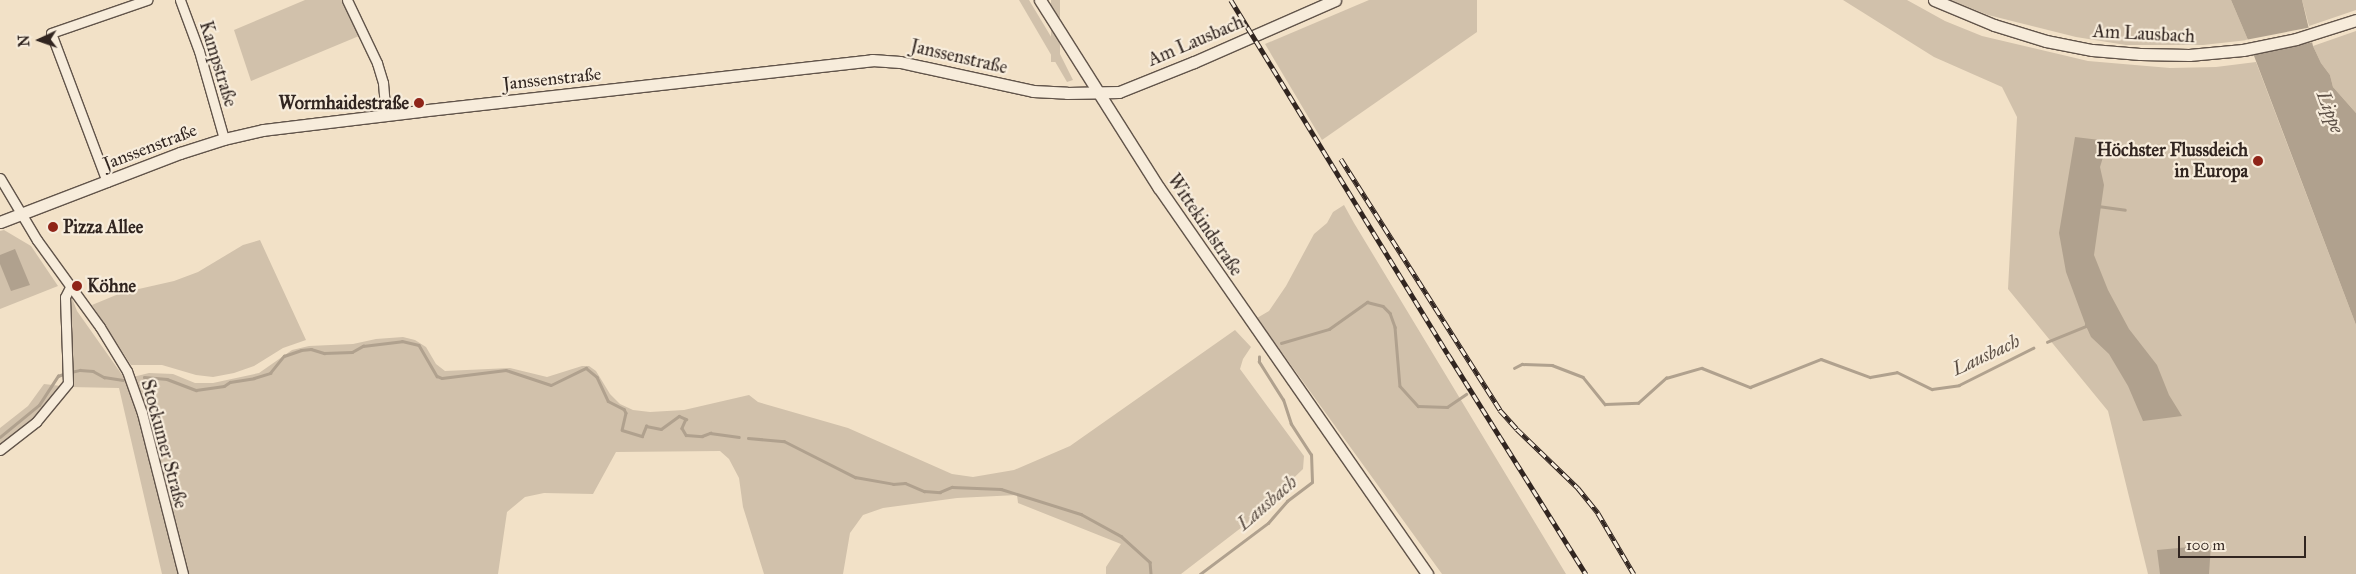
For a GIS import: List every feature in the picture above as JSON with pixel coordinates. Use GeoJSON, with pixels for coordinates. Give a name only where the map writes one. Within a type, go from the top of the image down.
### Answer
{"type":"FeatureCollection","features":[{"type":"Feature","properties":{"kind":"main road","name":"Wittekindstraße"},"geometry":{"type":"LineString","coordinates":[[1040,0],[1097,93],[1159,188],[1427,574]]}},
{"type":"Feature","properties":{"kind":"main road","name":"Am Lausbach"},"geometry":{"type":"LineString","coordinates":[[1097,93],[1119,92],[1134,87],[1335,0]]}},
{"type":"Feature","properties":{"kind":"main road","name":"Am Lausbach"},"geometry":{"type":"LineString","coordinates":[[1934,0],[1994,26],[2046,41],[2092,50],[2140,54],[2198,54],[2269,45],[2356,20]]}},
{"type":"Feature","properties":{"kind":"main road","name":"Janssenstraße"},"geometry":{"type":"LineString","coordinates":[[0,222],[180,153],[224,139],[263,130],[386,115],[872,60],[900,62],[1032,91],[1097,93]]}},
{"type":"Feature","properties":{"kind":"street"},"geometry":{"type":"LineString","coordinates":[[107,182],[51,33],[147,0]]}},
{"type":"Feature","properties":{"kind":"street","name":"Kampstraße"},"geometry":{"type":"LineString","coordinates":[[180,0],[199,51],[224,139]]}},
{"type":"Feature","properties":{"kind":"street"},"geometry":{"type":"LineString","coordinates":[[347,0],[378,63],[383,82],[386,115]]}},
{"type":"Feature","properties":{"kind":"street","name":"Stockumer Straße"},"geometry":{"type":"LineString","coordinates":[[0,178],[70,287],[110,342],[133,385],[183,574]]}},
{"type":"Feature","properties":{"kind":"street"},"geometry":{"type":"LineString","coordinates":[[0,450],[36,422],[52,404],[68,380],[64,297],[70,287]]}},
{"type":"Feature","properties":{"kind":"shaded area"},"geometry":{"type":"Polygon","coordinates":[[[305,0],[342,0],[359,36],[251,81],[234,30],[305,0]]]}},
{"type":"Feature","properties":{"kind":"shaded area"},"geometry":{"type":"Polygon","coordinates":[[[1019,0],[1029,0],[1053,40],[1073,80],[1067,82],[1019,0]]]}},
{"type":"Feature","properties":{"kind":"shaded area"},"geometry":{"type":"Polygon","coordinates":[[[1051,0],[1060,0],[1060,62],[1051,62],[1051,0]]]}},
{"type":"Feature","properties":{"kind":"shaded area"},"geometry":{"type":"Polygon","coordinates":[[[1369,0],[1477,0],[1477,32],[1322,140],[1265,44],[1369,0]]]}},
{"type":"Feature","properties":{"kind":"shaded area"},"geometry":{"type":"Polygon","coordinates":[[[1843,0],[1907,0],[1945,21],[1982,36],[2088,61],[2170,68],[2216,67],[2256,62],[2356,325],[2356,574],[2148,574],[2108,411],[2008,289],[2017,117],[2002,87],[1934,57],[1843,0]]]}},
{"type":"Feature","properties":{"kind":"shaded area"},"geometry":{"type":"Polygon","coordinates":[[[1950,0],[2231,0],[2248,40],[2203,45],[2126,45],[2076,37],[1988,15],[1950,0]]]}},
{"type":"Feature","properties":{"kind":"shaded area"},"geometry":{"type":"Polygon","coordinates":[[[2302,0],[2356,0],[2356,10],[2309,26],[2302,0]]]}},
{"type":"Feature","properties":{"kind":"shaded area"},"geometry":{"type":"Polygon","coordinates":[[[2356,31],[2356,113],[2333,87],[2330,75],[2321,63],[2313,46],[2356,31]]]}},
{"type":"Feature","properties":{"kind":"shaded area"},"geometry":{"type":"Polygon","coordinates":[[[1344,205],[1566,574],[1442,574],[1257,318],[1269,311],[1286,286],[1314,234],[1327,223],[1333,212],[1344,205]]]}},
{"type":"Feature","properties":{"kind":"shaded area"},"geometry":{"type":"Polygon","coordinates":[[[4,230],[31,246],[58,286],[0,309],[0,231],[4,230]]]}},
{"type":"Feature","properties":{"kind":"shaded area"},"geometry":{"type":"Polygon","coordinates":[[[260,240],[306,340],[283,348],[254,366],[234,373],[213,377],[196,375],[162,365],[131,365],[92,305],[121,293],[174,281],[198,272],[243,245],[260,240]]]}},
{"type":"Feature","properties":{"kind":"shaded area"},"geometry":{"type":"Polygon","coordinates":[[[72,298],[77,311],[125,379],[149,373],[173,374],[195,383],[213,383],[259,373],[292,350],[309,346],[353,344],[376,339],[403,337],[415,340],[426,347],[436,364],[445,371],[510,368],[547,377],[582,366],[589,366],[596,371],[610,394],[620,404],[633,410],[650,412],[684,410],[749,395],[758,402],[848,428],[952,474],[973,477],[1014,470],[1070,446],[1235,330],[1251,347],[1243,359],[1240,369],[1304,456],[1303,469],[1246,524],[1181,574],[1106,574],[1106,567],[1121,544],[1018,503],[1017,495],[957,498],[883,508],[863,515],[850,533],[843,574],[764,574],[743,507],[739,478],[729,459],[720,451],[616,452],[593,494],[544,493],[525,497],[507,512],[498,574],[162,574],[119,388],[70,387],[67,302],[72,298]]]}},
{"type":"Feature","properties":{"kind":"shaded area"},"geometry":{"type":"Polygon","coordinates":[[[44,384],[61,386],[32,420],[0,445],[0,428],[28,406],[44,384]]]}},
{"type":"Feature","properties":{"kind":"water","name":"Lippe"},"geometry":{"type":"Polygon","coordinates":[[[2231,0],[2302,0],[2313,46],[2321,63],[2330,75],[2333,87],[2356,113],[2356,325],[2248,40],[2231,0]]]}},
{"type":"Feature","properties":{"kind":"water"},"geometry":{"type":"Polygon","coordinates":[[[2075,137],[2108,141],[2100,167],[2104,185],[2094,255],[2108,290],[2129,329],[2157,365],[2169,395],[2182,416],[2143,421],[2128,386],[2109,354],[2091,337],[2086,326],[2066,272],[2059,233],[2075,137]]]}},
{"type":"Feature","properties":{"kind":"water"},"geometry":{"type":"Polygon","coordinates":[[[15,249],[30,285],[11,291],[0,264],[0,255],[15,249]]]}},
{"type":"Feature","properties":{"kind":"water"},"geometry":{"type":"Polygon","coordinates":[[[2211,545],[2209,574],[2160,574],[2157,550],[2211,545]]]}},
{"type":"Feature","properties":{"kind":"pier"},"geometry":{"type":"Polygon","coordinates":[[[2312,27],[2315,42],[2248,55],[2245,40],[2312,27]]]}},
{"type":"Feature","properties":{"kind":"waterway","name":"Lausbach"},"geometry":{"type":"LineString","coordinates":[[2098,206],[2125,210]]}},
{"type":"Feature","properties":{"kind":"waterway","name":"Lausbach"},"geometry":{"type":"LineString","coordinates":[[1281,343],[1329,329],[1367,302],[1383,306],[1390,313],[1395,327],[1400,386],[1418,406],[1447,407],[1466,394]]}},
{"type":"Feature","properties":{"kind":"waterway","name":"Lausbach"},"geometry":{"type":"LineString","coordinates":[[2047,342],[2086,326],[2086,323]]}},
{"type":"Feature","properties":{"kind":"waterway"},"geometry":{"type":"LineString","coordinates":[[144,377],[167,379],[196,390],[224,386],[230,382],[270,373],[284,356],[301,350],[311,349],[324,353],[352,352],[363,346],[402,341],[419,345],[437,376],[442,378],[506,370],[551,385],[586,368],[597,377],[608,401],[624,409],[626,413],[622,430],[642,436],[646,426],[661,429],[679,416],[686,419],[682,428],[686,435],[702,436],[710,433],[739,437]]}},
{"type":"Feature","properties":{"kind":"waterway","name":"Lausbach"},"geometry":{"type":"LineString","coordinates":[[1514,368],[1522,364],[1552,365],[1583,377],[1605,404],[1638,403],[1666,378],[1702,368],[1750,387],[1821,359],[1870,377],[1897,372],[1932,389],[1959,385],[2033,348]]}},
{"type":"Feature","properties":{"kind":"waterway","name":"Lausbach"},"geometry":{"type":"LineString","coordinates":[[1200,574],[1268,523],[1287,501],[1312,482],[1311,455],[1291,424],[1283,400],[1259,362],[1259,357]]}},
{"type":"Feature","properties":{"kind":"waterway"},"geometry":{"type":"LineString","coordinates":[[71,372],[80,370],[93,371],[104,377],[123,380]]}},
{"type":"Feature","properties":{"kind":"waterway"},"geometry":{"type":"LineString","coordinates":[[0,437],[39,405],[58,376],[66,373]]}},
{"type":"Feature","properties":{"kind":"waterway"},"geometry":{"type":"LineString","coordinates":[[748,438],[784,441],[855,477],[893,484],[905,483],[924,491],[940,492],[952,487],[1001,489],[1081,514],[1121,536],[1150,562],[1151,574]]}},
{"type":"Feature","properties":{"kind":"railway"},"geometry":{"type":"LineString","coordinates":[[1231,0],[1448,354],[1586,574]]}},
{"type":"Feature","properties":{"kind":"railway"},"geometry":{"type":"LineString","coordinates":[[1341,159],[1500,410],[1578,488],[1598,513],[1634,574]]}},
{"type":"Feature","properties":{"kind":"place","name":"Wormhaidestraße"},"geometry":{"type":"Point","coordinates":[419,103]}},
{"type":"Feature","properties":{"kind":"place","name":"Höchster Flussdeich in Europa"},"geometry":{"type":"Point","coordinates":[2258,161]}},
{"type":"Feature","properties":{"kind":"place","name":"Pizza Allee"},"geometry":{"type":"Point","coordinates":[53,227]}},
{"type":"Feature","properties":{"kind":"place","name":"Köhne"},"geometry":{"type":"Point","coordinates":[77,286]}}]}
